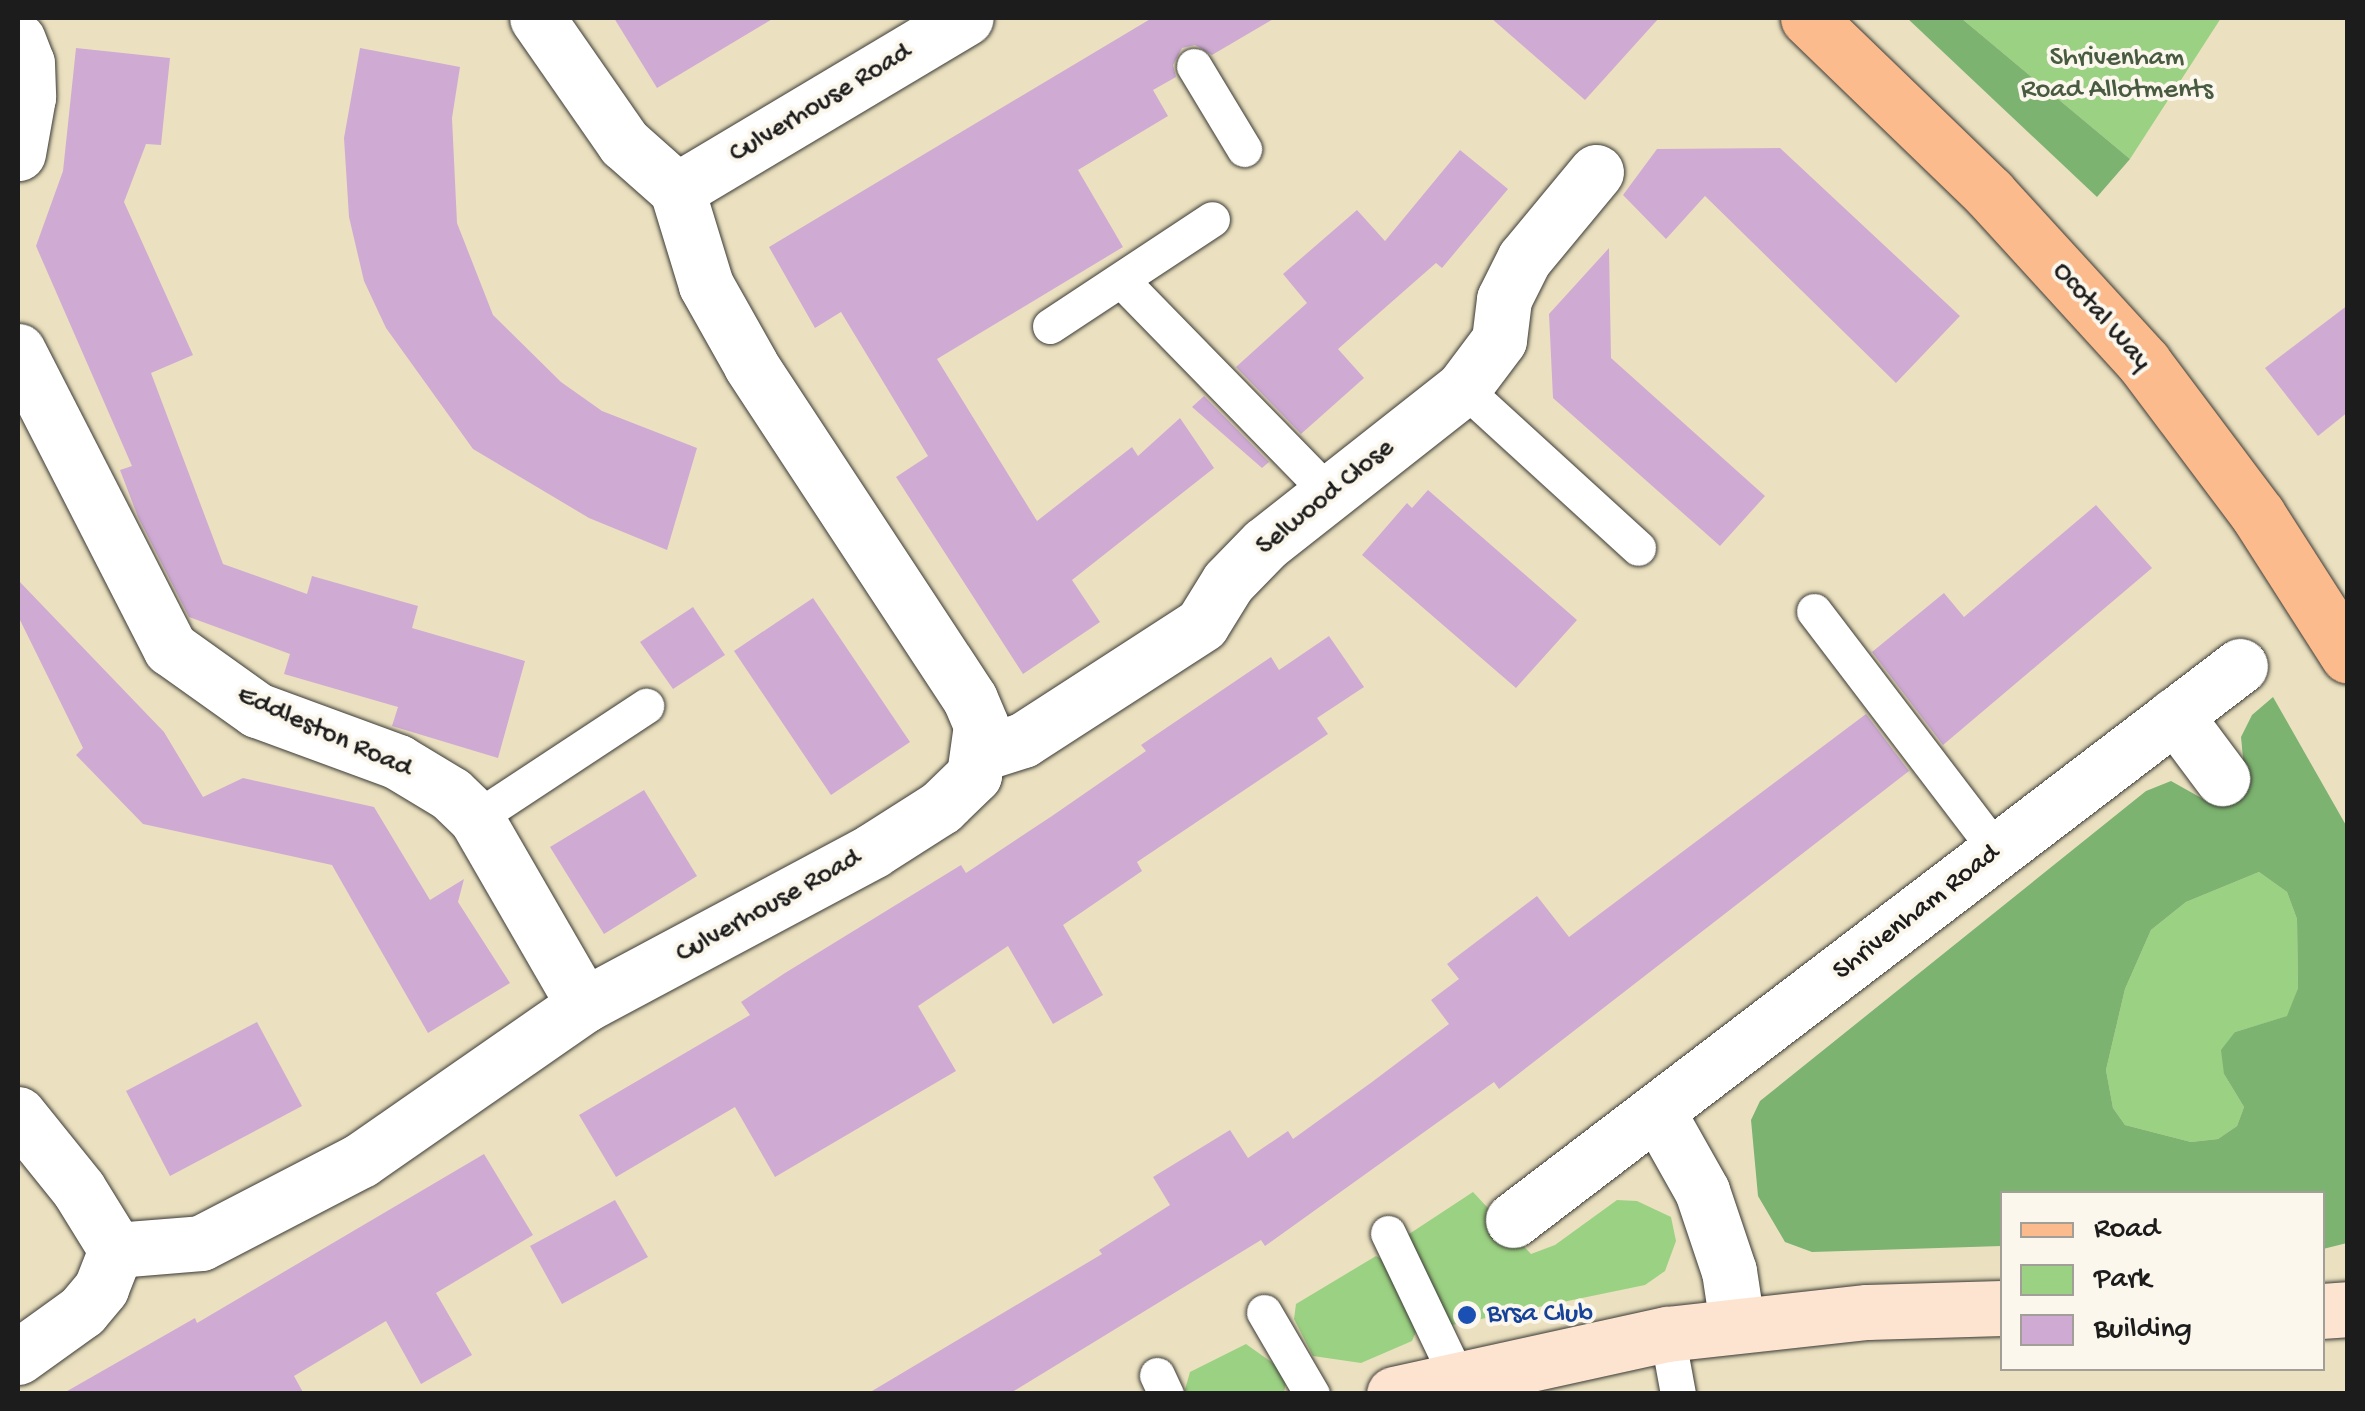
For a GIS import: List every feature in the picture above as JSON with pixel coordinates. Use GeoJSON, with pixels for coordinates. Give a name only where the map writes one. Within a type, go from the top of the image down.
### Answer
{"type":"FeatureCollection","features":[{"type":"Feature","properties":{"kind":"main road","name":"Ocotal Way"},"geometry":{"type":"LineString","coordinates":[[1808,18],[1989,193],[2144,363],[2258,515],[2348,656]]}},
{"type":"Feature","properties":{"kind":"street"},"geometry":{"type":"LineString","coordinates":[[537,18],[624,143],[676,190],[706,286],[970,699],[981,725],[982,753]]}},
{"type":"Feature","properties":{"kind":"street","name":"Culverhouse Road"},"geometry":{"type":"LineString","coordinates":[[676,190],[966,18]]}},
{"type":"Feature","properties":{"kind":"street"},"geometry":{"type":"LineString","coordinates":[[18,40],[27,63],[28,97],[18,153]]}},
{"type":"Feature","properties":{"kind":"street","name":"Selwood Close"},"geometry":{"type":"LineString","coordinates":[[982,753],[1023,740],[1202,624],[1228,582],[1265,544],[1332,496],[1464,388],[1499,340],[1504,299],[1524,259],[1596,172]]}},
{"type":"Feature","properties":{"kind":"street","name":"Eddleston Road"},"geometry":{"type":"LineString","coordinates":[[18,350],[170,648],[257,710],[398,762],[476,818],[584,1005]]}},
{"type":"Feature","properties":{"kind":"street","name":"Shrivenham Road"},"geometry":{"type":"LineString","coordinates":[[1513,1220],[2240,666]]}},
{"type":"Feature","properties":{"kind":"street"},"geometry":{"type":"LineString","coordinates":[[2176,715],[2222,778]]}},
{"type":"Feature","properties":{"kind":"street","name":"Culverhouse Road"},"geometry":{"type":"LineString","coordinates":[[116,1250],[201,1244],[255,1220],[408,1131],[584,1005],[734,929],[941,808],[974,774],[982,753]]}},
{"type":"Feature","properties":{"kind":"street"},"geometry":{"type":"LineString","coordinates":[[1657,1111],[1702,1190],[1729,1272],[1737,1324]]}},
{"type":"Feature","properties":{"kind":"street"},"geometry":{"type":"LineString","coordinates":[[18,1114],[79,1190],[116,1250],[101,1288],[82,1311],[18,1356]]}},
{"type":"Feature","properties":{"kind":"street"},"geometry":{"type":"LineString","coordinates":[[1394,1394],[1457,1377],[1667,1334],[1737,1324],[2000,1308]]}},
{"type":"Feature","properties":{"kind":"lane"},"geometry":{"type":"LineString","coordinates":[[1194,66],[1244,149]]}},
{"type":"Feature","properties":{"kind":"lane"},"geometry":{"type":"LineString","coordinates":[[1050,326],[1123,282],[1212,218]]}},
{"type":"Feature","properties":{"kind":"lane"},"geometry":{"type":"LineString","coordinates":[[1123,282],[1332,496]]}},
{"type":"Feature","properties":{"kind":"lane"},"geometry":{"type":"LineString","coordinates":[[1464,388],[1638,548]]}},
{"type":"Feature","properties":{"kind":"lane"},"geometry":{"type":"LineString","coordinates":[[1814,611],[1997,852]]}},
{"type":"Feature","properties":{"kind":"lane"},"geometry":{"type":"LineString","coordinates":[[476,818],[646,706]]}},
{"type":"Feature","properties":{"kind":"lane"},"geometry":{"type":"LineString","coordinates":[[1388,1233],[1457,1377]]}},
{"type":"Feature","properties":{"kind":"lane"},"geometry":{"type":"LineString","coordinates":[[1264,1312],[1312,1394]]}},
{"type":"Feature","properties":{"kind":"lane"},"geometry":{"type":"LineString","coordinates":[[1667,1334],[1678,1394]]}},
{"type":"Feature","properties":{"kind":"green space"},"geometry":{"type":"Polygon","coordinates":[[[1907,18],[1961,18],[2130,159],[2097,197],[1907,18]]]}},
{"type":"Feature","properties":{"kind":"green space","name":"Shrivenham Road Allotments"},"geometry":{"type":"Polygon","coordinates":[[[1961,18],[2221,18],[2130,159],[1961,18]]]}},
{"type":"Feature","properties":{"kind":"green space"},"geometry":{"type":"Polygon","coordinates":[[[2273,697],[2347,827],[2347,1243],[2325,1248],[2325,1191],[2000,1191],[2000,1246],[1812,1252],[1785,1242],[1758,1196],[1751,1120],[1760,1101],[2146,791],[2171,781],[2212,804],[2232,793],[2245,779],[2241,737],[2252,715],[2273,697]],[[2259,872],[2186,902],[2151,930],[2125,989],[2106,1070],[2113,1108],[2125,1125],[2191,1142],[2218,1139],[2237,1126],[2244,1107],[2224,1074],[2221,1050],[2235,1032],[2287,1016],[2298,988],[2297,919],[2287,892],[2259,872]]]}},
{"type":"Feature","properties":{"kind":"green space"},"geometry":{"type":"Polygon","coordinates":[[[2259,872],[2287,892],[2297,919],[2298,988],[2288,1016],[2235,1032],[2224,1074],[2244,1107],[2237,1126],[2218,1139],[2191,1142],[2125,1125],[2113,1108],[2106,1070],[2125,989],[2151,930],[2186,902],[2259,872]]]}},
{"type":"Feature","properties":{"kind":"green space"},"geometry":{"type":"Polygon","coordinates":[[[1473,1192],[1531,1254],[1555,1245],[1617,1200],[1637,1201],[1671,1217],[1676,1241],[1665,1271],[1645,1285],[1452,1325],[1403,1238],[1473,1192]]]}},
{"type":"Feature","properties":{"kind":"green space"},"geometry":{"type":"Polygon","coordinates":[[[1376,1256],[1390,1264],[1418,1327],[1412,1341],[1361,1363],[1313,1356],[1294,1319],[1296,1304],[1376,1256]]]}},
{"type":"Feature","properties":{"kind":"green space"},"geometry":{"type":"Polygon","coordinates":[[[1246,1344],[1287,1373],[1284,1394],[1184,1393],[1190,1372],[1246,1344]]]}},
{"type":"Feature","properties":{"kind":"building"},"geometry":{"type":"Polygon","coordinates":[[[614,18],[774,18],[657,88],[614,18]]]}},
{"type":"Feature","properties":{"kind":"building"},"geometry":{"type":"Polygon","coordinates":[[[1152,18],[1275,18],[1212,55],[1195,45],[1182,48],[1173,65],[1176,77],[1153,90],[1168,116],[1078,170],[1123,247],[937,359],[1037,521],[1132,447],[1138,456],[1180,418],[1214,468],[1072,580],[1100,622],[1023,674],[896,477],[928,456],[841,312],[815,328],[769,247],[1152,18]]]}},
{"type":"Feature","properties":{"kind":"building"},"geometry":{"type":"Polygon","coordinates":[[[1491,18],[1659,18],[1585,100],[1491,18]]]}},
{"type":"Feature","properties":{"kind":"building"},"geometry":{"type":"Polygon","coordinates":[[[76,48],[170,58],[161,145],[146,144],[124,202],[193,355],[151,373],[223,564],[307,594],[312,576],[418,606],[412,628],[525,661],[498,758],[392,726],[398,707],[284,674],[290,654],[189,617],[138,517],[120,470],[132,466],[36,246],[63,171],[76,48]]]}},
{"type":"Feature","properties":{"kind":"building"},"geometry":{"type":"Polygon","coordinates":[[[360,48],[460,67],[452,118],[457,223],[493,315],[561,382],[602,411],[697,448],[667,550],[589,518],[473,449],[386,328],[364,281],[349,217],[344,138],[360,48]]]}},
{"type":"Feature","properties":{"kind":"building"},"geometry":{"type":"Polygon","coordinates":[[[1780,148],[1960,316],[1896,383],[1705,196],[1666,239],[1623,195],[1657,149],[1780,148]]]}},
{"type":"Feature","properties":{"kind":"building"},"geometry":{"type":"Polygon","coordinates":[[[1460,150],[1508,189],[1442,268],[1436,263],[1338,349],[1364,378],[1301,434],[1236,367],[1307,303],[1283,274],[1357,210],[1385,241],[1460,150]]]}},
{"type":"Feature","properties":{"kind":"building"},"geometry":{"type":"Polygon","coordinates":[[[1609,248],[1611,358],[1765,496],[1720,546],[1553,398],[1549,314],[1609,248]]]}},
{"type":"Feature","properties":{"kind":"building"},"geometry":{"type":"Polygon","coordinates":[[[2348,305],[2348,412],[2318,436],[2265,368],[2348,305]]]}},
{"type":"Feature","properties":{"kind":"building"},"geometry":{"type":"Polygon","coordinates":[[[1204,396],[1269,462],[1262,468],[1192,407],[1204,396]]]}},
{"type":"Feature","properties":{"kind":"building"},"geometry":{"type":"Polygon","coordinates":[[[1428,490],[1577,620],[1516,688],[1362,555],[1407,503],[1412,508],[1428,490]]]}},
{"type":"Feature","properties":{"kind":"building"},"geometry":{"type":"Polygon","coordinates":[[[2096,505],[2152,568],[1943,745],[1872,652],[1944,593],[1964,617],[2096,505]]]}},
{"type":"Feature","properties":{"kind":"building"},"geometry":{"type":"Polygon","coordinates":[[[18,580],[164,732],[203,797],[243,778],[374,807],[430,900],[464,879],[458,902],[510,983],[428,1033],[332,865],[143,824],[76,755],[83,748],[18,616],[18,580]]]}},
{"type":"Feature","properties":{"kind":"building"},"geometry":{"type":"Polygon","coordinates":[[[813,598],[910,742],[831,795],[734,651],[813,598]]]}},
{"type":"Feature","properties":{"kind":"building"},"geometry":{"type":"Polygon","coordinates":[[[693,607],[725,655],[673,689],[640,642],[693,607]]]}},
{"type":"Feature","properties":{"kind":"building"},"geometry":{"type":"Polygon","coordinates":[[[1329,636],[1364,687],[1317,718],[1328,734],[1137,862],[1142,871],[1063,925],[1103,995],[1053,1024],[1008,946],[918,1006],[956,1071],[775,1177],[735,1107],[616,1177],[579,1115],[750,1015],[741,1002],[785,973],[961,865],[966,873],[1146,751],[1141,745],[1271,657],[1279,670],[1329,636]]]}},
{"type":"Feature","properties":{"kind":"building"},"geometry":{"type":"Polygon","coordinates":[[[1866,714],[1909,771],[1499,1089],[1494,1082],[1265,1246],[1261,1240],[1009,1394],[867,1394],[1102,1254],[1099,1250],[1170,1205],[1153,1177],[1230,1130],[1248,1158],[1288,1131],[1293,1139],[1372,1082],[1449,1024],[1431,1000],[1459,979],[1447,964],[1537,896],[1569,937],[1866,714]]]}},
{"type":"Feature","properties":{"kind":"building"},"geometry":{"type":"Polygon","coordinates":[[[644,790],[697,876],[604,934],[550,847],[644,790]]]}},
{"type":"Feature","properties":{"kind":"building"},"geometry":{"type":"Polygon","coordinates":[[[257,1022],[302,1106],[170,1176],[126,1091],[257,1022]]]}},
{"type":"Feature","properties":{"kind":"building"},"geometry":{"type":"Polygon","coordinates":[[[484,1154],[533,1235],[436,1293],[472,1355],[421,1384],[386,1321],[294,1376],[304,1394],[62,1394],[195,1318],[197,1323],[484,1154]]]}},
{"type":"Feature","properties":{"kind":"building"},"geometry":{"type":"Polygon","coordinates":[[[615,1200],[648,1257],[562,1304],[530,1246],[615,1200]]]}},
{"type":"Feature","properties":{"kind":"place","name":"Brsa Club"},"geometry":{"type":"Point","coordinates":[1467,1315]}}]}
